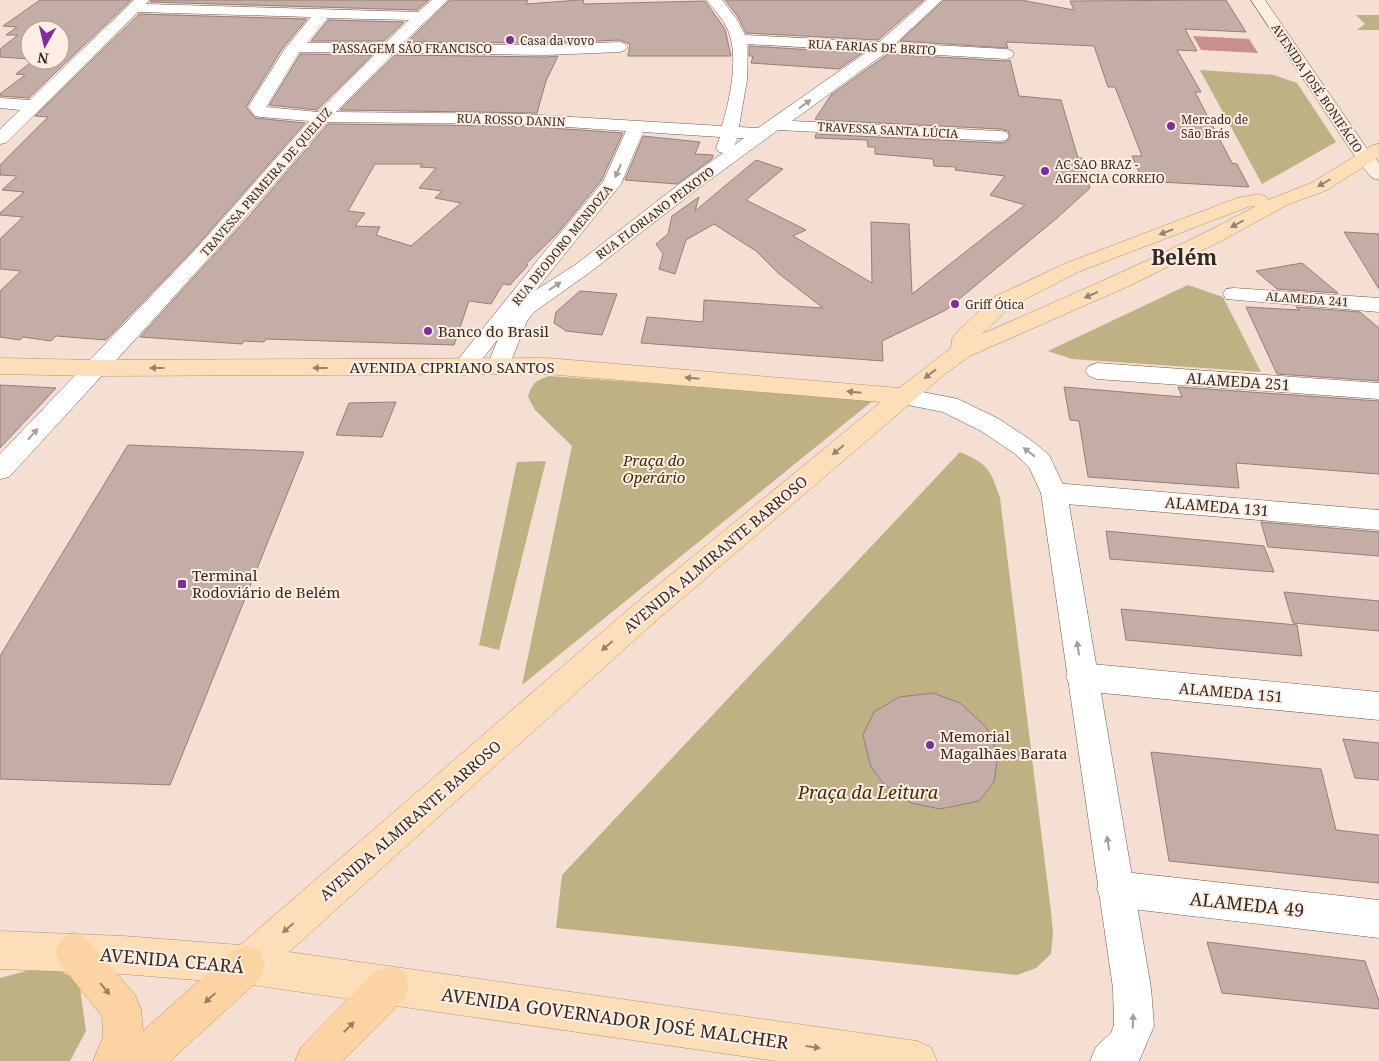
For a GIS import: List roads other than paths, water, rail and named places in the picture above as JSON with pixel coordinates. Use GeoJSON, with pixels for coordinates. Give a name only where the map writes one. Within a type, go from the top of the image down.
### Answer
{"type":"FeatureCollection","features":[{"type":"Feature","properties":{"kind":"highway"},"geometry":{"type":"LineString","coordinates":[[74,952],[121,1008],[123,1037],[113,1061]]}},
{"type":"Feature","properties":{"kind":"highway","name":"AVENIDA ALMIRANTE BARROSO"},"geometry":{"type":"LineString","coordinates":[[140,1061],[246,965]]}},
{"type":"Feature","properties":{"kind":"highway"},"geometry":{"type":"LineString","coordinates":[[315,1061],[390,985]]}},
{"type":"Feature","properties":{"kind":"main road","name":"AVENIDA JOSÉ BONIFÁCIO"},"geometry":{"type":"LineString","coordinates":[[1258,0],[1372,153],[1379,174]]}},
{"type":"Feature","properties":{"kind":"main road","name":"AVENIDA ALMIRANTE BARROSO"},"geometry":{"type":"LineString","coordinates":[[246,965],[640,617],[902,396],[962,351],[1138,273],[1216,236],[1280,201],[1320,186],[1372,153]]}},
{"type":"Feature","properties":{"kind":"main road"},"geometry":{"type":"LineString","coordinates":[[962,351],[963,339],[1002,302],[1071,268],[1244,202],[1280,201]]}},
{"type":"Feature","properties":{"kind":"main road","name":"AVENIDA CIPRIANO SANTOS"},"geometry":{"type":"LineString","coordinates":[[0,366],[95,368],[499,366],[608,370],[902,396]]}},
{"type":"Feature","properties":{"kind":"main road","name":"AVENIDA CEARÁ"},"geometry":{"type":"LineString","coordinates":[[0,950],[170,958],[246,965],[344,979]]}},
{"type":"Feature","properties":{"kind":"main road","name":"AVENIDA GOVERNADOR JOSÉ MALCHER"},"geometry":{"type":"LineString","coordinates":[[344,979],[522,1006],[917,1061]]}},
{"type":"Feature","properties":{"kind":"street"},"geometry":{"type":"LineString","coordinates":[[368,14],[374,0]]}},
{"type":"Feature","properties":{"kind":"street","name":"TRAVESSA PRIMEIRA DE QUELUZ"},"geometry":{"type":"LineString","coordinates":[[0,470],[261,189],[322,117],[421,16],[441,0]]}},
{"type":"Feature","properties":{"kind":"street","name":"RUA FLORIANO PEIXOTO"},"geometry":{"type":"LineString","coordinates":[[499,366],[511,332],[521,312],[538,297],[582,269],[722,162],[730,132],[739,73],[738,39],[730,20],[714,0]]}},
{"type":"Feature","properties":{"kind":"street"},"geometry":{"type":"LineString","coordinates":[[722,162],[882,48],[935,0]]}},
{"type":"Feature","properties":{"kind":"street"},"geometry":{"type":"LineString","coordinates":[[0,139],[137,4],[322,14],[421,16]]}},
{"type":"Feature","properties":{"kind":"street"},"geometry":{"type":"LineString","coordinates":[[295,47],[322,14]]}},
{"type":"Feature","properties":{"kind":"street","name":"RUA FARIAS DE BRITO"},"geometry":{"type":"LineString","coordinates":[[738,39],[1006,54]]}},
{"type":"Feature","properties":{"kind":"street","name":"PASSAGEM SÃO FRANCISCO"},"geometry":{"type":"LineString","coordinates":[[295,47],[546,50],[620,47]]}},
{"type":"Feature","properties":{"kind":"street","name":"RUA ROSSO DANIN"},"geometry":{"type":"LineString","coordinates":[[295,47],[256,107],[261,112],[322,117],[522,119],[730,132],[769,130]]}},
{"type":"Feature","properties":{"kind":"street"},"geometry":{"type":"LineString","coordinates":[[0,103],[35,106]]}},
{"type":"Feature","properties":{"kind":"street","name":"RUA DEODORO MENDOZA"},"geometry":{"type":"LineString","coordinates":[[464,367],[548,260],[612,184],[637,126]]}},
{"type":"Feature","properties":{"kind":"street","name":"TRAVESSA SANTA LÚCIA"},"geometry":{"type":"LineString","coordinates":[[769,130],[1000,136]]}},
{"type":"Feature","properties":{"kind":"street"},"geometry":{"type":"LineString","coordinates":[[548,260],[582,269]]}},
{"type":"Feature","properties":{"kind":"street","name":"ALAMEDA 241"},"geometry":{"type":"LineString","coordinates":[[1234,294],[1379,305]]}},
{"type":"Feature","properties":{"kind":"street","name":"ALAMEDA 251"},"geometry":{"type":"LineString","coordinates":[[1097,371],[1379,392]]}},
{"type":"Feature","properties":{"kind":"street"},"geometry":{"type":"LineString","coordinates":[[902,396],[949,405],[990,425],[1023,447],[1040,462],[1054,493],[1115,889],[1127,955],[1134,1026],[1126,1047],[1110,1061]]}},
{"type":"Feature","properties":{"kind":"street","name":"ALAMEDA 131"},"geometry":{"type":"LineString","coordinates":[[1054,493],[1379,520]]}},
{"type":"Feature","properties":{"kind":"street","name":"ALAMEDA 151"},"geometry":{"type":"LineString","coordinates":[[1082,678],[1379,706]]}},
{"type":"Feature","properties":{"kind":"street","name":"ALAMEDA 49"},"geometry":{"type":"LineString","coordinates":[[1115,889],[1379,919]]}},
{"type":"Feature","properties":{"kind":"place","name":"Casa da vovo"},"geometry":{"type":"Point","coordinates":[510,40]}},
{"type":"Feature","properties":{"kind":"place","name":"Mercado de São Brás"},"geometry":{"type":"Point","coordinates":[1171,126]}},
{"type":"Feature","properties":{"kind":"place","name":"AC SAO BRAZ - AGENCIA CORREIO"},"geometry":{"type":"Point","coordinates":[1045,171]}},
{"type":"Feature","properties":{"kind":"place","name":"Griff Ótica"},"geometry":{"type":"Point","coordinates":[955,304]}},
{"type":"Feature","properties":{"kind":"place","name":"Banco do Brasil"},"geometry":{"type":"Point","coordinates":[428,331]}},
{"type":"Feature","properties":{"kind":"place","name":"Terminal Rodoviário de Belém"},"geometry":{"type":"Point","coordinates":[182,584]}},
{"type":"Feature","properties":{"kind":"place","name":"Memorial Magalhães Barata"},"geometry":{"type":"Point","coordinates":[930,745]}},
{"type":"Feature","properties":{"kind":"district","name":"Belém"},"geometry":{"type":"Point","coordinates":[1184,257]}},
{"type":"Feature","properties":{"kind":"park label","name":"Praça do Operário"},"geometry":{"type":"Point","coordinates":[654,468]}},
{"type":"Feature","properties":{"kind":"park label","name":"Praça da Leitura"},"geometry":{"type":"Point","coordinates":[868,792]}}]}
